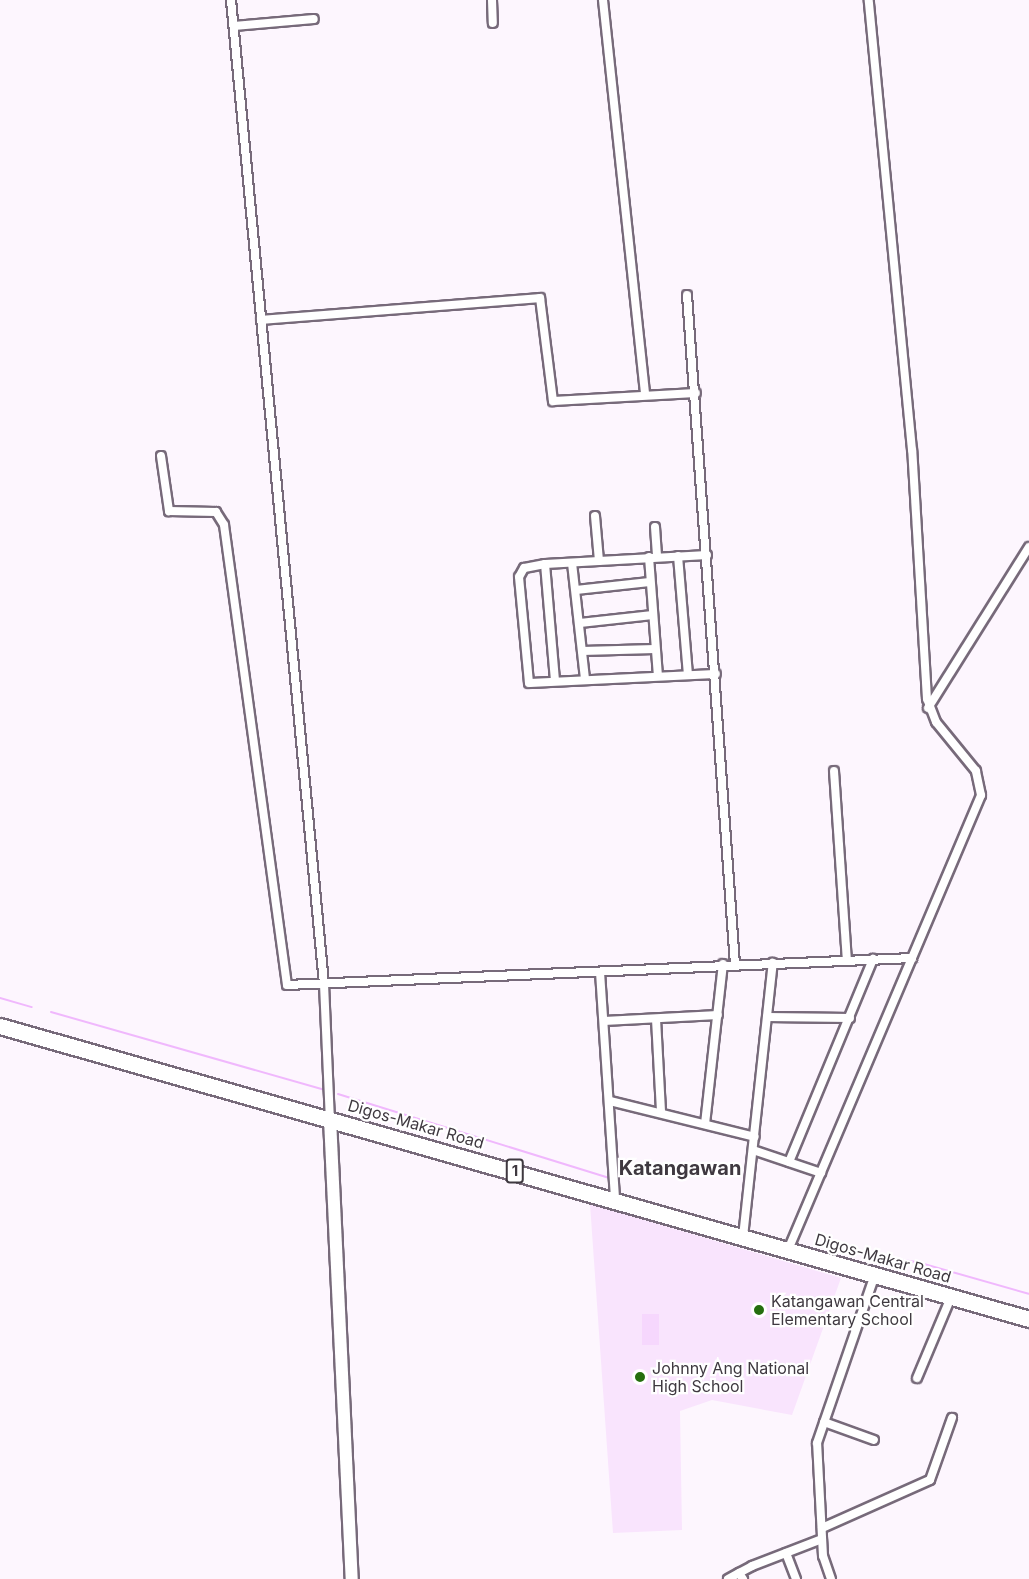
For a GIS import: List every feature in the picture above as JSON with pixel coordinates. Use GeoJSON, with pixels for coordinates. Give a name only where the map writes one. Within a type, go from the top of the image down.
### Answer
{"type":"FeatureCollection","features":[{"type":"Feature","properties":{"kind":"highway","name":"Digos-Makar Road"},"geometry":{"type":"LineString","coordinates":[[0,1026],[615,1199],[1029,1319]]}},
{"type":"Feature","properties":{"kind":"street"},"geometry":{"type":"LineString","coordinates":[[231,0],[324,984],[352,1579]]}},
{"type":"Feature","properties":{"kind":"street"},"geometry":{"type":"LineString","coordinates":[[492,0],[493,23]]}},
{"type":"Feature","properties":{"kind":"street"},"geometry":{"type":"LineString","coordinates":[[603,0],[645,396]]}},
{"type":"Feature","properties":{"kind":"street"},"geometry":{"type":"LineString","coordinates":[[788,1250],[981,795],[976,771],[928,708],[912,450],[869,0]]}},
{"type":"Feature","properties":{"kind":"street"},"geometry":{"type":"LineString","coordinates":[[234,26],[314,19]]}},
{"type":"Feature","properties":{"kind":"street"},"geometry":{"type":"LineString","coordinates":[[687,295],[696,393],[735,964]]}},
{"type":"Feature","properties":{"kind":"street"},"geometry":{"type":"LineString","coordinates":[[261,320],[540,298],[553,401],[696,393]]}},
{"type":"Feature","properties":{"kind":"street"},"geometry":{"type":"LineString","coordinates":[[161,456],[169,511],[216,512],[224,525],[250,696],[282,978],[287,985],[600,972],[723,964],[912,958]]}},
{"type":"Feature","properties":{"kind":"street"},"geometry":{"type":"LineString","coordinates":[[596,516],[599,561]]}},
{"type":"Feature","properties":{"kind":"street"},"geometry":{"type":"LineString","coordinates":[[655,527],[650,582],[658,676]]}},
{"type":"Feature","properties":{"kind":"street"},"geometry":{"type":"LineString","coordinates":[[928,708],[1029,547]]}},
{"type":"Feature","properties":{"kind":"street"},"geometry":{"type":"LineString","coordinates":[[707,555],[545,564],[524,568],[519,577],[527,678],[531,684],[585,678],[716,674]]}},
{"type":"Feature","properties":{"kind":"street"},"geometry":{"type":"LineString","coordinates":[[678,556],[688,675]]}},
{"type":"Feature","properties":{"kind":"street"},"geometry":{"type":"LineString","coordinates":[[572,563],[585,678]]}},
{"type":"Feature","properties":{"kind":"street"},"geometry":{"type":"LineString","coordinates":[[545,564],[555,680]]}},
{"type":"Feature","properties":{"kind":"street"},"geometry":{"type":"LineString","coordinates":[[576,590],[650,582]]}},
{"type":"Feature","properties":{"kind":"street"},"geometry":{"type":"LineString","coordinates":[[580,623],[653,615]]}},
{"type":"Feature","properties":{"kind":"street"},"geometry":{"type":"LineString","coordinates":[[582,651],[655,649]]}},
{"type":"Feature","properties":{"kind":"street"},"geometry":{"type":"LineString","coordinates":[[834,771],[847,960]]}},
{"type":"Feature","properties":{"kind":"street"},"geometry":{"type":"LineString","coordinates":[[789,1162],[873,959]]}},
{"type":"Feature","properties":{"kind":"street"},"geometry":{"type":"LineString","coordinates":[[743,1237],[772,963]]}},
{"type":"Feature","properties":{"kind":"street"},"geometry":{"type":"LineString","coordinates":[[705,1124],[723,964]]}},
{"type":"Feature","properties":{"kind":"street"},"geometry":{"type":"LineString","coordinates":[[600,972],[615,1199]]}},
{"type":"Feature","properties":{"kind":"street"},"geometry":{"type":"LineString","coordinates":[[604,1021],[718,1015]]}},
{"type":"Feature","properties":{"kind":"street"},"geometry":{"type":"LineString","coordinates":[[767,1017],[850,1018]]}},
{"type":"Feature","properties":{"kind":"street"},"geometry":{"type":"LineString","coordinates":[[656,1019],[661,1112]]}},
{"type":"Feature","properties":{"kind":"street"},"geometry":{"type":"LineString","coordinates":[[610,1101],[755,1137]]}},
{"type":"Feature","properties":{"kind":"street"},"geometry":{"type":"LineString","coordinates":[[753,1150],[821,1173]]}},
{"type":"Feature","properties":{"kind":"street"},"geometry":{"type":"LineString","coordinates":[[831,1579],[822,1539],[818,1443],[875,1275]]}},
{"type":"Feature","properties":{"kind":"street"},"geometry":{"type":"LineString","coordinates":[[917,1378],[951,1297]]}},
{"type":"Feature","properties":{"kind":"street"},"geometry":{"type":"LineString","coordinates":[[822,1528],[930,1480],[952,1418]]}},
{"type":"Feature","properties":{"kind":"street"},"geometry":{"type":"LineString","coordinates":[[824,1422],[874,1440]]}},
{"type":"Feature","properties":{"kind":"street"},"geometry":{"type":"LineString","coordinates":[[728,1579],[741,1576],[786,1553],[822,1539]]}},
{"type":"Feature","properties":{"kind":"street"},"geometry":{"type":"LineString","coordinates":[[786,1553],[796,1579]]}},
{"type":"Feature","properties":{"kind":"shaded area"},"geometry":{"type":"Polygon","coordinates":[[[590,1204],[841,1278],[792,1415],[712,1400],[680,1411],[682,1530],[613,1533],[590,1204]]]}},
{"type":"Feature","properties":{"kind":"shaded area"},"geometry":{"type":"Polygon","coordinates":[[[642,1314],[659,1314],[659,1345],[642,1345],[642,1314]]]}},
{"type":"Feature","properties":{"kind":"waterway"},"geometry":{"type":"LineString","coordinates":[[0,998],[32,1007]]}},
{"type":"Feature","properties":{"kind":"waterway"},"geometry":{"type":"LineString","coordinates":[[51,1012],[324,1090]]}},
{"type":"Feature","properties":{"kind":"waterway"},"geometry":{"type":"LineString","coordinates":[[338,1094],[609,1178]]}},
{"type":"Feature","properties":{"kind":"waterway"},"geometry":{"type":"LineString","coordinates":[[873,1256],[917,1262],[1029,1294]]}},
{"type":"Feature","properties":{"kind":"place","name":"Katangawan Central Elementary School"},"geometry":{"type":"Point","coordinates":[759,1310]}},
{"type":"Feature","properties":{"kind":"place","name":"Johnny Ang National High School"},"geometry":{"type":"Point","coordinates":[640,1377]}},
{"type":"Feature","properties":{"kind":"district","name":"Katangawan"},"geometry":{"type":"Point","coordinates":[680,1168]}}]}
